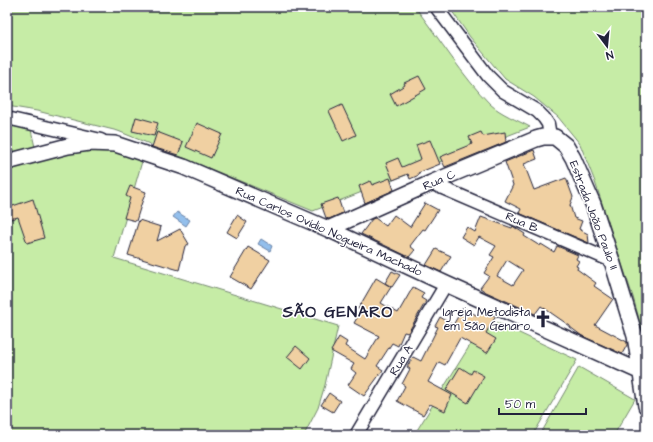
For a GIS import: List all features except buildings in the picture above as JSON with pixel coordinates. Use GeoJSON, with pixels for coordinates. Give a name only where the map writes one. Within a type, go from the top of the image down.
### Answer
{"type":"FeatureCollection","features":[{"type":"Feature","properties":{"kind":"street"},"geometry":{"type":"LineString","coordinates":[[436,7],[488,76],[503,92],[537,111],[544,118],[548,124],[550,136]]}},
{"type":"Feature","properties":{"kind":"street","name":"Rua Carlos Ovídio Nogueira Machado"},"geometry":{"type":"LineString","coordinates":[[7,118],[115,144],[184,167],[328,229],[641,372]]}},
{"type":"Feature","properties":{"kind":"street","name":"Rua C"},"geometry":{"type":"LineString","coordinates":[[328,229],[431,183],[536,139],[550,136]]}},
{"type":"Feature","properties":{"kind":"street","name":"Estrada João Paulo II"},"geometry":{"type":"LineString","coordinates":[[550,136],[559,139],[566,146],[573,158],[593,204],[635,336],[646,406]]}},
{"type":"Feature","properties":{"kind":"street"},"geometry":{"type":"LineString","coordinates":[[7,162],[68,146],[89,143],[115,144]]}},
{"type":"Feature","properties":{"kind":"street","name":"Rua B"},"geometry":{"type":"LineString","coordinates":[[431,183],[612,261]]}},
{"type":"Feature","properties":{"kind":"street","name":"Rua A"},"geometry":{"type":"LineString","coordinates":[[356,435],[446,284]]}},
{"type":"Feature","properties":{"kind":"green space"},"geometry":{"type":"Polygon","coordinates":[[[7,7],[415,7],[461,70],[490,104],[504,114],[530,127],[313,211],[118,131],[37,111],[7,106],[7,7]]]}},
{"type":"Feature","properties":{"kind":"green space"},"geometry":{"type":"Polygon","coordinates":[[[449,7],[646,7],[646,344],[633,297],[595,182],[580,144],[558,117],[534,97],[505,79],[470,37],[449,7]]]}},
{"type":"Feature","properties":{"kind":"green space"},"geometry":{"type":"Polygon","coordinates":[[[7,124],[31,130],[35,147],[7,154],[7,124]]]}},
{"type":"Feature","properties":{"kind":"green space"},"geometry":{"type":"Polygon","coordinates":[[[84,149],[117,150],[143,158],[114,258],[338,326],[325,385],[318,408],[304,435],[7,435],[7,168],[84,149]]]}},
{"type":"Feature","properties":{"kind":"green space"},"geometry":{"type":"Polygon","coordinates":[[[487,318],[577,360],[533,435],[414,435],[487,318]]]}},
{"type":"Feature","properties":{"kind":"green space"},"geometry":{"type":"Polygon","coordinates":[[[579,367],[635,399],[614,435],[540,435],[579,367]]]}},
{"type":"Feature","properties":{"kind":"water"},"geometry":{"type":"Polygon","coordinates":[[[177,212],[190,220],[186,226],[173,217],[177,212]]]}},
{"type":"Feature","properties":{"kind":"water"},"geometry":{"type":"Polygon","coordinates":[[[261,239],[272,246],[270,251],[258,244],[261,239]]]}},
{"type":"Feature","properties":{"kind":"place","name":"Igreja Metodista em São Genaro"},"geometry":{"type":"Point","coordinates":[543,319]}},
{"type":"Feature","properties":{"kind":"district","name":"SÃO GENARO"},"geometry":{"type":"Point","coordinates":[338,311]}}]}
